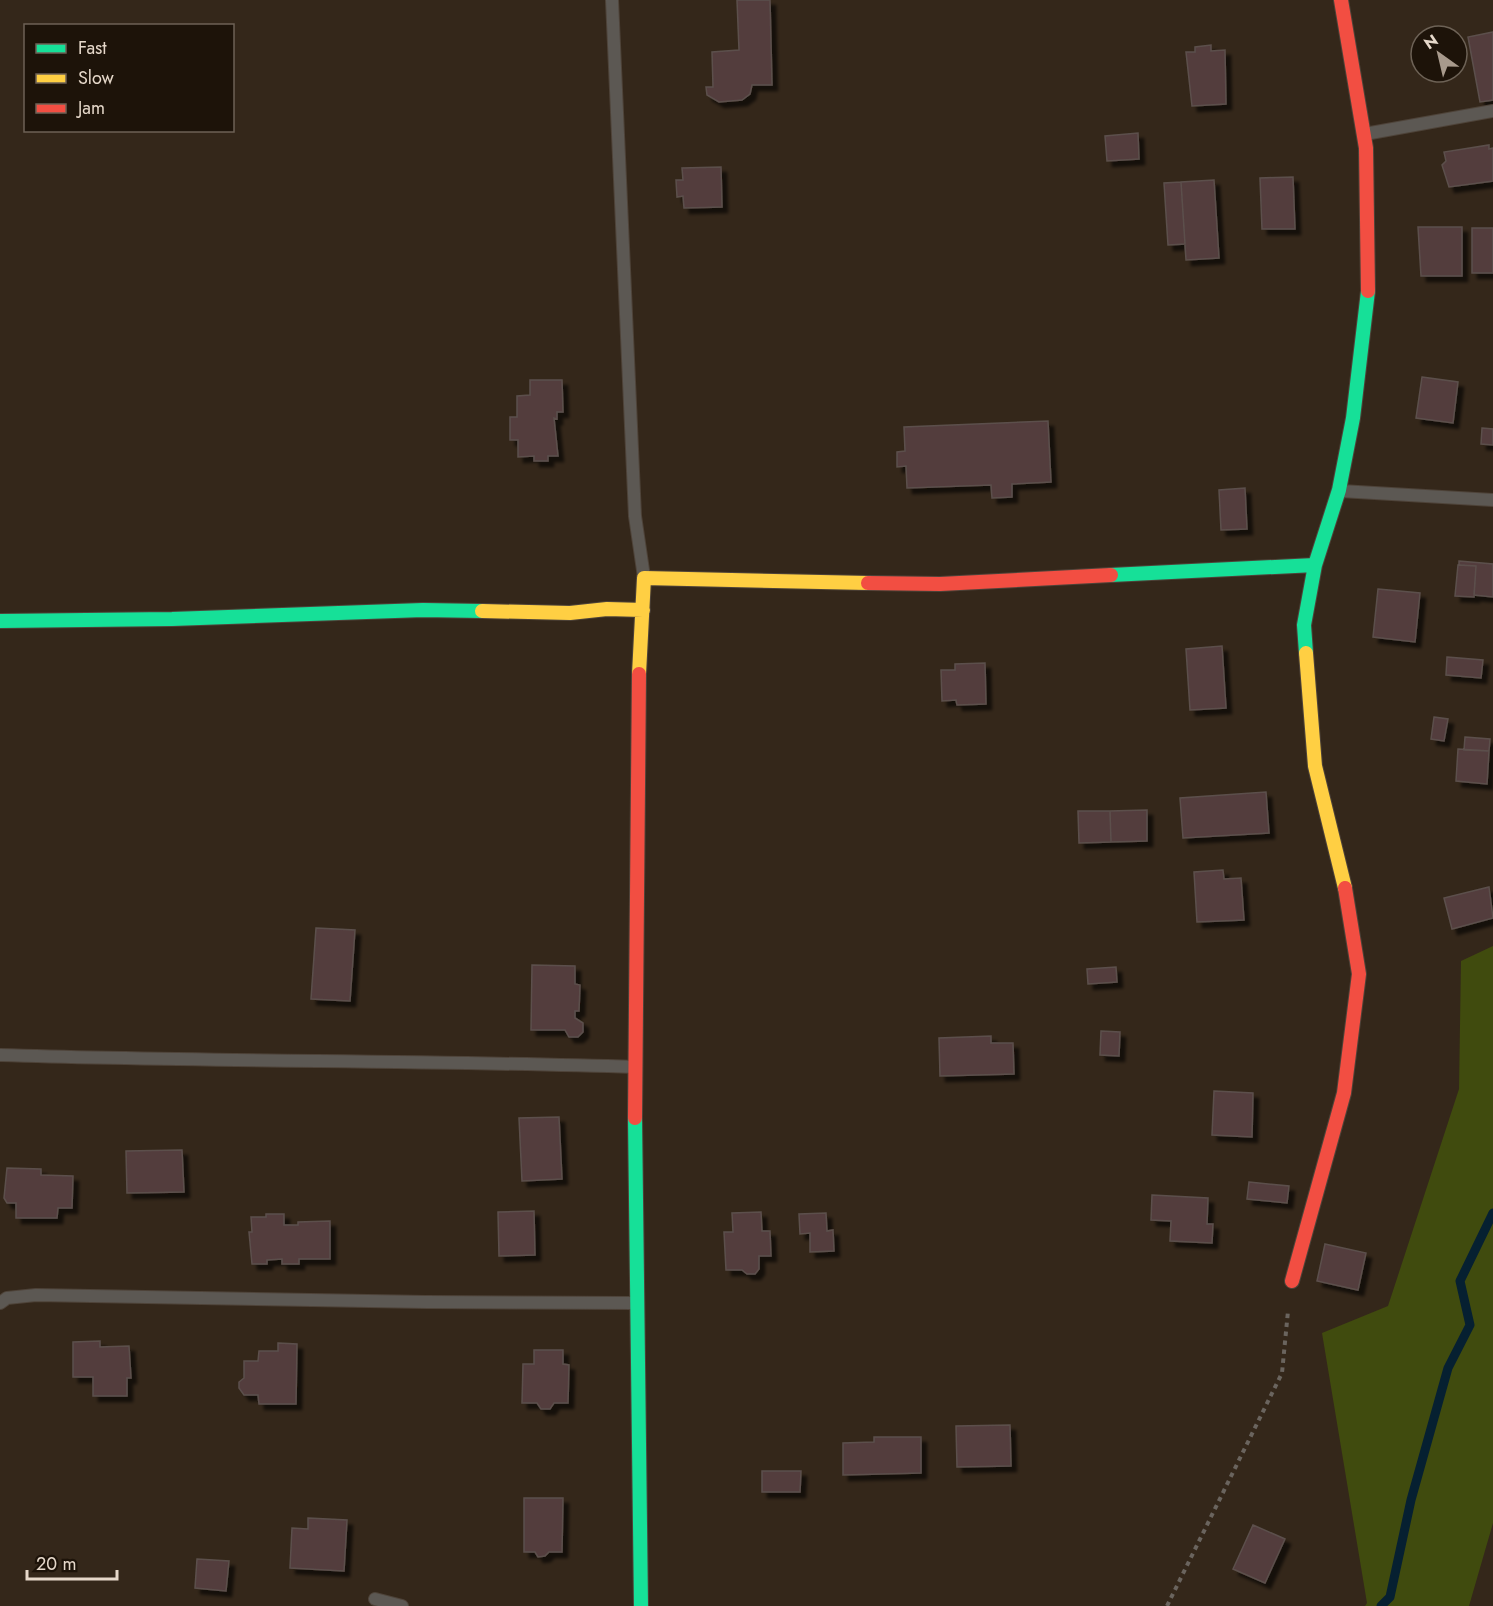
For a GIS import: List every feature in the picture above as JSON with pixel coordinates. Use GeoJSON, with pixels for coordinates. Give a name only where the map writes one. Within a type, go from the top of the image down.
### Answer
{"type":"FeatureCollection","features":[{"type":"Feature","properties":{"kind":"street"},"geometry":{"type":"LineString","coordinates":[[1292,1281],[1344,1093],[1359,974],[1348,902],[1315,766],[1304,625],[1314,566],[1339,490],[1353,418],[1368,297],[1369,218],[1364,134],[1341,0]]}},
{"type":"Feature","properties":{"kind":"street"},"geometry":{"type":"LineString","coordinates":[[641,1606],[635,1067],[639,648],[644,578],[940,584],[1314,566]]}},
{"type":"Feature","properties":{"kind":"street"},"geometry":{"type":"LineString","coordinates":[[0,621],[172,619],[423,610],[570,613],[607,609],[643,610]]}},
{"type":"Feature","properties":{"kind":"lane"},"geometry":{"type":"LineString","coordinates":[[612,0],[635,516],[644,578]]}},
{"type":"Feature","properties":{"kind":"lane"},"geometry":{"type":"LineString","coordinates":[[1364,134],[1493,111]]}},
{"type":"Feature","properties":{"kind":"lane"},"geometry":{"type":"LineString","coordinates":[[1339,490],[1493,500]]}},
{"type":"Feature","properties":{"kind":"lane"},"geometry":{"type":"LineString","coordinates":[[0,1056],[453,1061],[635,1067]]}},
{"type":"Feature","properties":{"kind":"lane"},"geometry":{"type":"LineString","coordinates":[[0,1303],[7,1298],[36,1295],[639,1303]]}},
{"type":"Feature","properties":{"kind":"lane"},"geometry":{"type":"LineString","coordinates":[[375,1599],[402,1606]]}},
{"type":"Feature","properties":{"kind":"path"},"geometry":{"type":"LineString","coordinates":[[1167,1606],[1282,1373],[1292,1281]]}},
{"type":"Feature","properties":{"kind":"green space"},"geometry":{"type":"Polygon","coordinates":[[[1493,946],[1493,1523],[1469,1606],[1365,1606],[1367,1603],[1322,1333],[1388,1306],[1459,1089],[1461,961],[1493,946]]]}},
{"type":"Feature","properties":{"kind":"building"},"geometry":{"type":"Polygon","coordinates":[[[737,0],[770,0],[772,85],[752,85],[750,94],[742,100],[719,102],[707,95],[706,87],[713,87],[712,52],[739,50],[737,0]]]}},
{"type":"Feature","properties":{"kind":"building"},"geometry":{"type":"Polygon","coordinates":[[[1493,32],[1493,100],[1480,102],[1469,37],[1493,32]]]}},
{"type":"Feature","properties":{"kind":"building"},"geometry":{"type":"Polygon","coordinates":[[[1211,45],[1211,51],[1225,50],[1226,104],[1192,106],[1186,52],[1195,52],[1195,47],[1211,45]]]}},
{"type":"Feature","properties":{"kind":"building"},"geometry":{"type":"Polygon","coordinates":[[[1138,133],[1139,159],[1107,161],[1105,136],[1138,133]]]}},
{"type":"Feature","properties":{"kind":"building"},"geometry":{"type":"Polygon","coordinates":[[[1489,145],[1489,149],[1493,148],[1493,181],[1449,187],[1442,165],[1446,161],[1444,152],[1489,145]]]}},
{"type":"Feature","properties":{"kind":"building"},"geometry":{"type":"Polygon","coordinates":[[[721,167],[722,207],[684,208],[683,196],[677,197],[676,180],[683,180],[682,168],[721,167]]]}},
{"type":"Feature","properties":{"kind":"building"},"geometry":{"type":"Polygon","coordinates":[[[1293,177],[1295,229],[1262,229],[1260,178],[1293,177]]]}},
{"type":"Feature","properties":{"kind":"building"},"geometry":{"type":"Polygon","coordinates":[[[1214,180],[1219,258],[1186,260],[1181,182],[1214,180]]]}},
{"type":"Feature","properties":{"kind":"building"},"geometry":{"type":"Polygon","coordinates":[[[1181,182],[1185,244],[1168,245],[1164,183],[1181,182]]]}},
{"type":"Feature","properties":{"kind":"building"},"geometry":{"type":"Polygon","coordinates":[[[1418,227],[1462,227],[1462,276],[1421,276],[1418,227]]]}},
{"type":"Feature","properties":{"kind":"building"},"geometry":{"type":"Polygon","coordinates":[[[1472,228],[1493,228],[1493,273],[1472,273],[1472,228]]]}},
{"type":"Feature","properties":{"kind":"building"},"geometry":{"type":"Polygon","coordinates":[[[1422,377],[1458,382],[1453,423],[1416,418],[1422,377]]]}},
{"type":"Feature","properties":{"kind":"building"},"geometry":{"type":"Polygon","coordinates":[[[530,380],[562,380],[563,412],[557,412],[557,419],[554,418],[558,456],[548,456],[548,461],[534,461],[534,456],[518,457],[518,440],[510,440],[510,417],[517,417],[517,396],[530,395],[530,380]]]}},
{"type":"Feature","properties":{"kind":"building"},"geometry":{"type":"Polygon","coordinates":[[[1048,421],[1051,482],[1012,484],[1012,497],[992,498],[991,485],[907,488],[906,466],[897,467],[897,452],[905,451],[904,427],[1048,421]]]}},
{"type":"Feature","properties":{"kind":"building"},"geometry":{"type":"Polygon","coordinates":[[[1482,428],[1493,429],[1493,445],[1481,444],[1482,428]]]}},
{"type":"Feature","properties":{"kind":"building"},"geometry":{"type":"Polygon","coordinates":[[[1245,488],[1247,529],[1221,530],[1219,490],[1245,488]]]}},
{"type":"Feature","properties":{"kind":"building"},"geometry":{"type":"Polygon","coordinates":[[[1459,561],[1493,564],[1493,597],[1474,595],[1476,566],[1459,565],[1459,561]]]}},
{"type":"Feature","properties":{"kind":"building"},"geometry":{"type":"Polygon","coordinates":[[[1458,565],[1476,566],[1474,597],[1455,596],[1458,565]]]}},
{"type":"Feature","properties":{"kind":"building"},"geometry":{"type":"Polygon","coordinates":[[[1378,589],[1420,593],[1415,642],[1373,637],[1378,589]]]}},
{"type":"Feature","properties":{"kind":"building"},"geometry":{"type":"Polygon","coordinates":[[[1222,646],[1226,708],[1190,710],[1186,649],[1222,646]]]}},
{"type":"Feature","properties":{"kind":"building"},"geometry":{"type":"Polygon","coordinates":[[[1447,657],[1483,660],[1481,678],[1446,675],[1447,657]]]}},
{"type":"Feature","properties":{"kind":"building"},"geometry":{"type":"Polygon","coordinates":[[[985,663],[986,704],[957,705],[956,700],[942,701],[941,670],[955,670],[955,664],[985,663]]]}},
{"type":"Feature","properties":{"kind":"building"},"geometry":{"type":"Polygon","coordinates":[[[1434,717],[1448,719],[1444,741],[1431,739],[1434,717]]]}},
{"type":"Feature","properties":{"kind":"building"},"geometry":{"type":"Polygon","coordinates":[[[1465,737],[1490,739],[1489,751],[1464,750],[1465,737]]]}},
{"type":"Feature","properties":{"kind":"building"},"geometry":{"type":"Polygon","coordinates":[[[1458,749],[1489,751],[1487,784],[1456,781],[1458,749]]]}},
{"type":"Feature","properties":{"kind":"building"},"geometry":{"type":"Polygon","coordinates":[[[1266,792],[1269,833],[1183,838],[1180,798],[1266,792]]]}},
{"type":"Feature","properties":{"kind":"building"},"geometry":{"type":"Polygon","coordinates":[[[1147,810],[1147,841],[1111,842],[1110,811],[1147,810]]]}},
{"type":"Feature","properties":{"kind":"building"},"geometry":{"type":"Polygon","coordinates":[[[1078,811],[1110,811],[1111,842],[1079,843],[1078,811]]]}},
{"type":"Feature","properties":{"kind":"building"},"geometry":{"type":"Polygon","coordinates":[[[1223,870],[1224,879],[1241,878],[1244,920],[1197,922],[1194,872],[1223,870]]]}},
{"type":"Feature","properties":{"kind":"building"},"geometry":{"type":"Polygon","coordinates":[[[1489,887],[1493,918],[1452,929],[1444,898],[1489,887]]]}},
{"type":"Feature","properties":{"kind":"building"},"geometry":{"type":"Polygon","coordinates":[[[316,928],[355,930],[350,1001],[311,999],[316,928]]]}},
{"type":"Feature","properties":{"kind":"building"},"geometry":{"type":"Polygon","coordinates":[[[532,965],[575,966],[575,984],[580,985],[579,1011],[575,1011],[575,1018],[583,1023],[583,1032],[578,1037],[569,1037],[565,1030],[531,1030],[532,965]]]}},
{"type":"Feature","properties":{"kind":"building"},"geometry":{"type":"Polygon","coordinates":[[[1116,967],[1117,982],[1088,984],[1087,969],[1116,967]]]}},
{"type":"Feature","properties":{"kind":"building"},"geometry":{"type":"Polygon","coordinates":[[[1101,1031],[1120,1032],[1119,1056],[1100,1055],[1101,1031]]]}},
{"type":"Feature","properties":{"kind":"building"},"geometry":{"type":"Polygon","coordinates":[[[991,1036],[991,1043],[1013,1043],[1014,1074],[940,1076],[939,1038],[991,1036]]]}},
{"type":"Feature","properties":{"kind":"building"},"geometry":{"type":"Polygon","coordinates":[[[1214,1091],[1253,1093],[1252,1137],[1212,1135],[1214,1091]]]}},
{"type":"Feature","properties":{"kind":"building"},"geometry":{"type":"Polygon","coordinates":[[[559,1117],[562,1179],[522,1181],[519,1118],[559,1117]]]}},
{"type":"Feature","properties":{"kind":"building"},"geometry":{"type":"Polygon","coordinates":[[[182,1150],[184,1192],[127,1193],[126,1151],[182,1150]]]}},
{"type":"Feature","properties":{"kind":"building"},"geometry":{"type":"Polygon","coordinates":[[[7,1168],[41,1169],[41,1175],[73,1176],[72,1208],[58,1208],[57,1218],[16,1218],[16,1203],[7,1203],[4,1198],[7,1168]]]}},
{"type":"Feature","properties":{"kind":"building"},"geometry":{"type":"Polygon","coordinates":[[[1249,1182],[1289,1186],[1287,1203],[1247,1199],[1249,1182]]]}},
{"type":"Feature","properties":{"kind":"building"},"geometry":{"type":"Polygon","coordinates":[[[1152,1195],[1208,1198],[1207,1224],[1213,1224],[1212,1243],[1170,1241],[1171,1221],[1151,1220],[1152,1195]]]}},
{"type":"Feature","properties":{"kind":"building"},"geometry":{"type":"Polygon","coordinates":[[[534,1211],[535,1255],[499,1256],[498,1212],[534,1211]]]}},
{"type":"Feature","properties":{"kind":"building"},"geometry":{"type":"Polygon","coordinates":[[[761,1212],[762,1231],[770,1231],[771,1256],[759,1256],[759,1269],[755,1274],[747,1274],[742,1270],[726,1270],[724,1232],[733,1232],[732,1213],[761,1212]]]}},
{"type":"Feature","properties":{"kind":"building"},"geometry":{"type":"Polygon","coordinates":[[[826,1213],[827,1231],[833,1230],[834,1251],[810,1252],[810,1233],[800,1234],[799,1214],[826,1213]]]}},
{"type":"Feature","properties":{"kind":"building"},"geometry":{"type":"Polygon","coordinates":[[[266,1214],[284,1214],[284,1225],[330,1221],[330,1259],[299,1259],[299,1264],[282,1264],[282,1259],[267,1260],[267,1264],[252,1264],[249,1232],[252,1232],[251,1217],[266,1217],[266,1214]]]}},
{"type":"Feature","properties":{"kind":"building"},"geometry":{"type":"Polygon","coordinates":[[[1325,1244],[1366,1253],[1358,1290],[1317,1281],[1325,1244]]]}},
{"type":"Feature","properties":{"kind":"building"},"geometry":{"type":"Polygon","coordinates":[[[100,1341],[100,1347],[129,1346],[131,1378],[127,1378],[127,1396],[93,1396],[93,1377],[73,1377],[73,1342],[100,1341]]]}},
{"type":"Feature","properties":{"kind":"building"},"geometry":{"type":"Polygon","coordinates":[[[278,1343],[297,1344],[296,1404],[259,1404],[258,1395],[244,1395],[239,1388],[239,1382],[244,1378],[244,1361],[258,1361],[259,1351],[278,1351],[278,1343]]]}},
{"type":"Feature","properties":{"kind":"building"},"geometry":{"type":"Polygon","coordinates":[[[534,1350],[563,1350],[563,1364],[569,1365],[568,1403],[554,1403],[550,1409],[541,1409],[537,1403],[522,1403],[523,1364],[534,1364],[534,1350]]]}},
{"type":"Feature","properties":{"kind":"building"},"geometry":{"type":"Polygon","coordinates":[[[1010,1425],[1011,1466],[957,1467],[956,1426],[1010,1425]]]}},
{"type":"Feature","properties":{"kind":"building"},"geometry":{"type":"Polygon","coordinates":[[[874,1437],[921,1437],[921,1473],[843,1475],[843,1443],[874,1442],[874,1437]]]}},
{"type":"Feature","properties":{"kind":"building"},"geometry":{"type":"Polygon","coordinates":[[[762,1471],[801,1471],[800,1492],[762,1492],[762,1471]]]}},
{"type":"Feature","properties":{"kind":"building"},"geometry":{"type":"Polygon","coordinates":[[[524,1498],[563,1498],[562,1552],[549,1552],[545,1556],[538,1557],[535,1552],[524,1552],[524,1498]]]}},
{"type":"Feature","properties":{"kind":"building"},"geometry":{"type":"Polygon","coordinates":[[[308,1518],[347,1520],[344,1571],[290,1568],[292,1528],[308,1529],[308,1518]]]}},
{"type":"Feature","properties":{"kind":"building"},"geometry":{"type":"Polygon","coordinates":[[[1253,1525],[1285,1539],[1265,1583],[1233,1569],[1253,1525]]]}},
{"type":"Feature","properties":{"kind":"building"},"geometry":{"type":"Polygon","coordinates":[[[197,1559],[229,1561],[226,1591],[195,1588],[197,1559]]]}},
{"type":"Feature","properties":{"kind":"waterway"},"geometry":{"type":"LineString","coordinates":[[1381,1606],[1390,1597],[1411,1500],[1448,1368],[1470,1325],[1460,1281],[1493,1213]]}},
{"type":"Feature","properties":{"kind":"traffic: fast"},"geometry":{"type":"LineString","coordinates":[[1306,653],[1304,625],[1315,565],[1339,490],[1353,418],[1368,291]]}},
{"type":"Feature","properties":{"kind":"traffic: fast"},"geometry":{"type":"LineString","coordinates":[[1111,575],[1315,565]]}},
{"type":"Feature","properties":{"kind":"traffic: fast"},"geometry":{"type":"LineString","coordinates":[[0,621],[172,619],[423,610],[482,611]]}},
{"type":"Feature","properties":{"kind":"traffic: fast"},"geometry":{"type":"LineString","coordinates":[[635,1118],[641,1606]]}},
{"type":"Feature","properties":{"kind":"traffic: slow"},"geometry":{"type":"LineString","coordinates":[[639,674],[644,578],[868,583]]}},
{"type":"Feature","properties":{"kind":"traffic: slow"},"geometry":{"type":"LineString","coordinates":[[482,611],[570,613],[607,609],[643,610]]}},
{"type":"Feature","properties":{"kind":"traffic: slow"},"geometry":{"type":"LineString","coordinates":[[1306,653],[1315,766],[1345,888]]}},
{"type":"Feature","properties":{"kind":"traffic: jam"},"geometry":{"type":"LineString","coordinates":[[1341,0],[1366,148],[1368,291]]}},
{"type":"Feature","properties":{"kind":"traffic: jam"},"geometry":{"type":"LineString","coordinates":[[868,583],[940,584],[1111,575]]}},
{"type":"Feature","properties":{"kind":"traffic: jam"},"geometry":{"type":"LineString","coordinates":[[635,1118],[639,674]]}},
{"type":"Feature","properties":{"kind":"traffic: jam"},"geometry":{"type":"LineString","coordinates":[[1292,1281],[1344,1093],[1359,974],[1345,888]]}}]}
